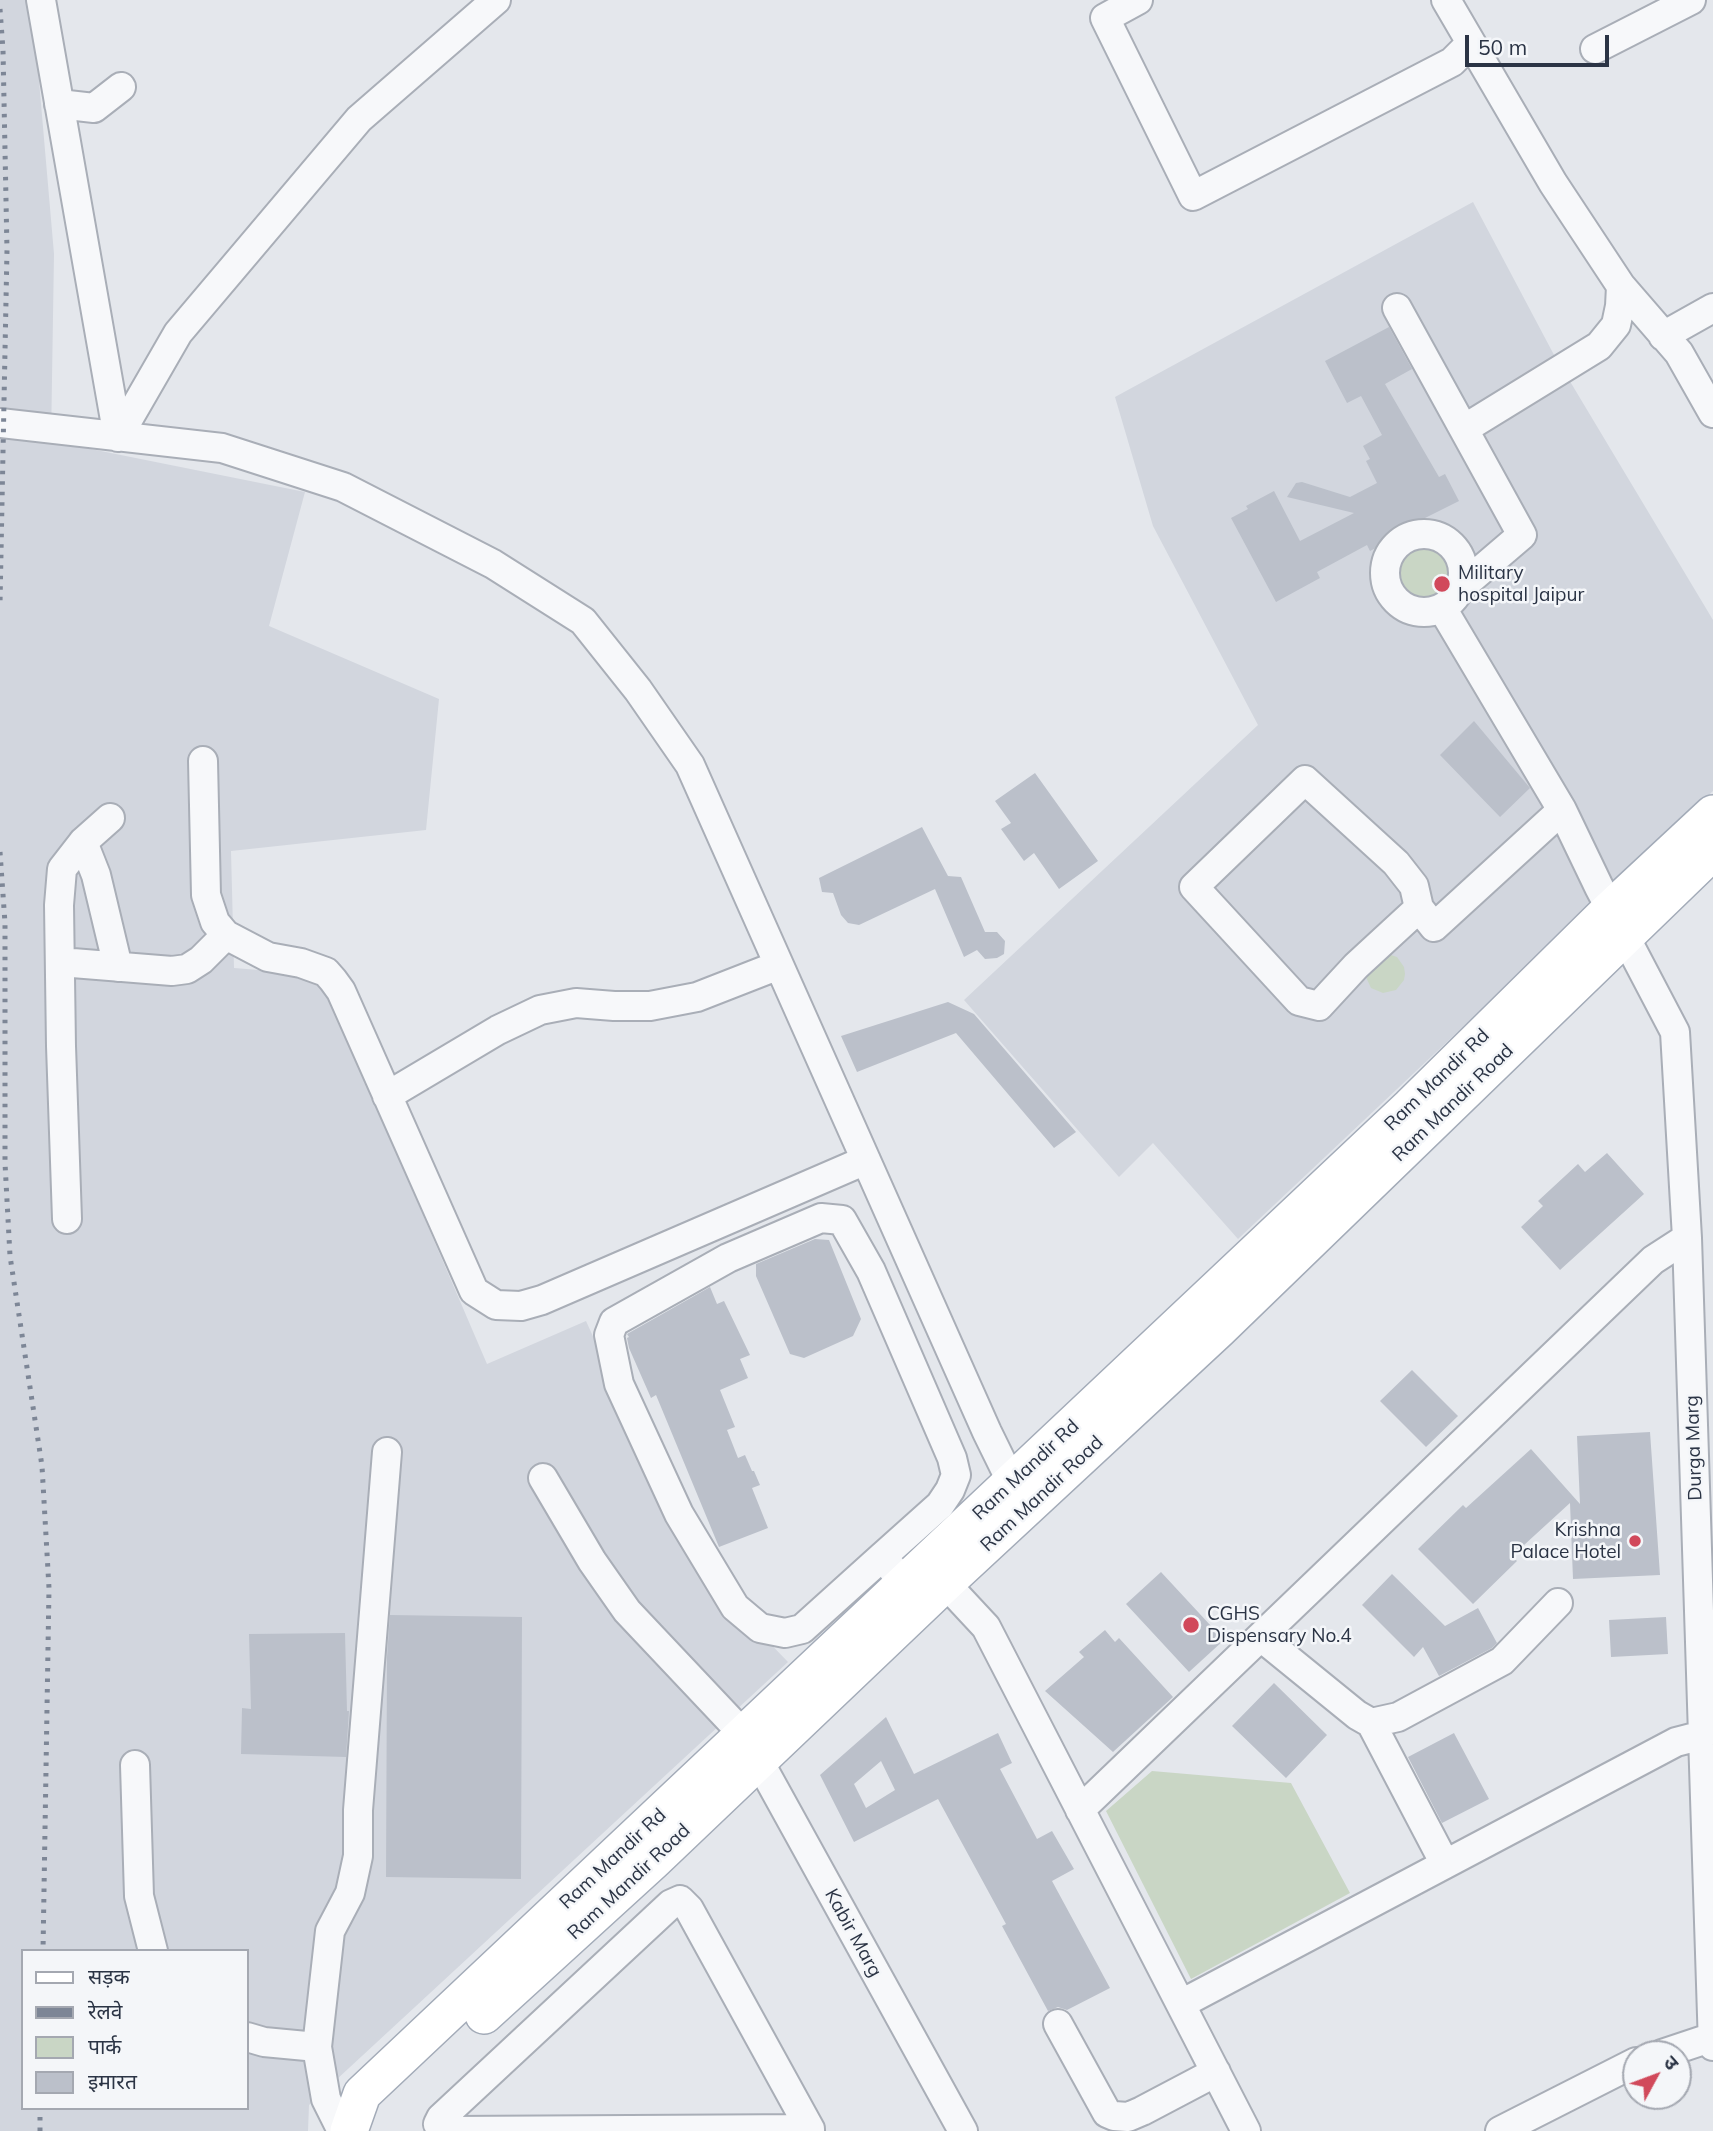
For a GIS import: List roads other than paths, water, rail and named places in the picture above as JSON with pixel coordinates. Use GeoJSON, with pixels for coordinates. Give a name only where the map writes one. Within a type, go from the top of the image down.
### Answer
{"type":"FeatureCollection","features":[{"type":"Feature","properties":{"kind":"main road","name":"Ram Mandir Rd"},"geometry":{"type":"LineString","coordinates":[[349,2131],[362,2094],[608,1883],[752,1749],[894,1571],[1021,1495],[1410,1107],[1618,922],[1713,814]]}},
{"type":"Feature","properties":{"kind":"main road"},"geometry":{"type":"LineString","coordinates":[[1618,922],[1713,851]]}},
{"type":"Feature","properties":{"kind":"main road","name":"Ram Mandir Road"},"geometry":{"type":"LineString","coordinates":[[752,1749],[945,1583],[1021,1495]]}},
{"type":"Feature","properties":{"kind":"main road","name":"Ram Mandir Road"},"geometry":{"type":"LineString","coordinates":[[369,2131],[380,2109],[608,1883]]}},
{"type":"Feature","properties":{"kind":"street"},"geometry":{"type":"LineString","coordinates":[[41,0],[118,438]]}},
{"type":"Feature","properties":{"kind":"street"},"geometry":{"type":"LineString","coordinates":[[118,438],[178,332],[359,119],[496,0]]}},
{"type":"Feature","properties":{"kind":"street"},"geometry":{"type":"LineString","coordinates":[[1138,0],[1105,18],[1193,197],[1452,62],[1471,43]]}},
{"type":"Feature","properties":{"kind":"street"},"geometry":{"type":"LineString","coordinates":[[1446,0],[1553,183],[1620,286],[1679,353],[1713,413]]}},
{"type":"Feature","properties":{"kind":"street"},"geometry":{"type":"LineString","coordinates":[[1595,49],[1691,0]]}},
{"type":"Feature","properties":{"kind":"street"},"geometry":{"type":"LineString","coordinates":[[59,104],[94,108],[121,87]]}},
{"type":"Feature","properties":{"kind":"street"},"geometry":{"type":"LineString","coordinates":[[1397,308],[1464,429],[1599,346],[1616,325],[1620,286]]}},
{"type":"Feature","properties":{"kind":"street"},"geometry":{"type":"LineString","coordinates":[[1663,336],[1713,308]]}},
{"type":"Feature","properties":{"kind":"street"},"geometry":{"type":"LineString","coordinates":[[108,382],[136,406]]}},
{"type":"Feature","properties":{"kind":"street"},"geometry":{"type":"LineString","coordinates":[[0,423],[222,448],[343,487],[493,564],[583,621],[638,690],[690,765],[866,1160],[1021,1495]]}},
{"type":"Feature","properties":{"kind":"street","name":"Durga Marg"},"geometry":{"type":"LineString","coordinates":[[1464,429],[1522,535],[1451,598],[1675,1032],[1687,1238],[1713,2046]]}},
{"type":"Feature","properties":{"kind":"street"},"geometry":{"type":"LineString","coordinates":[[202,761],[206,895],[215,922],[226,935],[268,957],[301,963],[326,972],[341,991],[474,1291],[496,1305],[521,1306],[542,1300],[866,1160]]}},
{"type":"Feature","properties":{"kind":"street"},"geometry":{"type":"LineString","coordinates":[[1419,908],[1356,966],[1319,1006],[1299,1001],[1194,887],[1306,780],[1396,863],[1414,886],[1419,908],[1434,927],[1562,810]]}},
{"type":"Feature","properties":{"kind":"street"},"geometry":{"type":"LineString","coordinates":[[67,1219],[59,905],[62,869],[83,842],[110,818]]}},
{"type":"Feature","properties":{"kind":"street"},"geometry":{"type":"LineString","coordinates":[[83,842],[96,875],[118,967]]}},
{"type":"Feature","properties":{"kind":"street"},"geometry":{"type":"LineString","coordinates":[[60,962],[172,971],[187,969],[201,960],[226,935]]}},
{"type":"Feature","properties":{"kind":"street"},"geometry":{"type":"LineString","coordinates":[[387,1096],[498,1030],[540,1010],[576,1003],[650,1006],[697,997],[779,965]]}},
{"type":"Feature","properties":{"kind":"street"},"geometry":{"type":"LineString","coordinates":[[821,1218],[842,1220],[871,1271],[952,1458],[956,1475],[950,1490],[894,1571],[802,1629],[785,1633],[760,1628],[735,1607],[679,1514],[619,1384],[609,1335],[614,1322],[624,1314],[740,1253],[821,1218]]}},
{"type":"Feature","properties":{"kind":"street"},"geometry":{"type":"LineString","coordinates":[[1080,1810],[1653,1260],[1687,1238]]}},
{"type":"Feature","properties":{"kind":"street"},"geometry":{"type":"LineString","coordinates":[[342,2131],[326,2099],[317,2047],[330,1931],[350,1894],[358,1856],[358,1810],[387,1452]]}},
{"type":"Feature","properties":{"kind":"street","name":"Kabir Marg"},"geometry":{"type":"LineString","coordinates":[[543,1478],[592,1561],[627,1611],[752,1749],[962,2131]]}},
{"type":"Feature","properties":{"kind":"street"},"geometry":{"type":"LineString","coordinates":[[945,1583],[986,1627],[1247,2131]]}},
{"type":"Feature","properties":{"kind":"street"},"geometry":{"type":"LineString","coordinates":[[1371,1723],[1398,1717],[1502,1661],[1558,1603]]}},
{"type":"Feature","properties":{"kind":"street"},"geometry":{"type":"LineString","coordinates":[[1261,1637],[1357,1715],[1371,1723],[1445,1864]]}},
{"type":"Feature","properties":{"kind":"street"},"geometry":{"type":"LineString","coordinates":[[1181,2004],[1676,1742],[1703,1735]]}},
{"type":"Feature","properties":{"kind":"street"},"geometry":{"type":"LineString","coordinates":[[135,1765],[139,1896],[152,1949]]}},
{"type":"Feature","properties":{"kind":"street"},"geometry":{"type":"LineString","coordinates":[[608,1883],[647,1926]]}},
{"type":"Feature","properties":{"kind":"street"},"geometry":{"type":"LineString","coordinates":[[675,1900],[685,1903],[810,2130],[450,2131],[440,2128],[438,2124],[441,2118],[647,1926],[675,1900]]}},
{"type":"Feature","properties":{"kind":"street"},"geometry":{"type":"LineString","coordinates":[[1058,2024],[1107,2113],[1114,2116],[1128,2117],[1216,2073]]}},
{"type":"Feature","properties":{"kind":"street"},"geometry":{"type":"LineString","coordinates":[[248,2037],[264,2042],[317,2047]]}},
{"type":"Feature","properties":{"kind":"street"},"geometry":{"type":"LineString","coordinates":[[1692,2044],[1713,2037]]}},
{"type":"Feature","properties":{"kind":"street"},"geometry":{"type":"LineString","coordinates":[[1500,2131],[1622,2070]]}},
{"type":"Feature","properties":{"kind":"railway"},"geometry":{"type":"LineString","coordinates":[[0,9],[7,250],[0,604]]}},
{"type":"Feature","properties":{"kind":"railway"},"geometry":{"type":"LineString","coordinates":[[0,852],[5,923],[5,1163],[10,1256],[42,1466],[49,1588],[43,1949]]}},
{"type":"Feature","properties":{"kind":"railway"},"geometry":{"type":"LineString","coordinates":[[40,2110],[40,2131]]}},
{"type":"Feature","properties":{"kind":"place","name":"Military hospital Jaipur"},"geometry":{"type":"Point","coordinates":[1442,584]}},
{"type":"Feature","properties":{"kind":"place","name":"Krishna Palace Hotel"},"geometry":{"type":"Point","coordinates":[1635,1541]}},
{"type":"Feature","properties":{"kind":"place","name":"CGHS Dispensary No.4"},"geometry":{"type":"Point","coordinates":[1191,1625]}}]}
